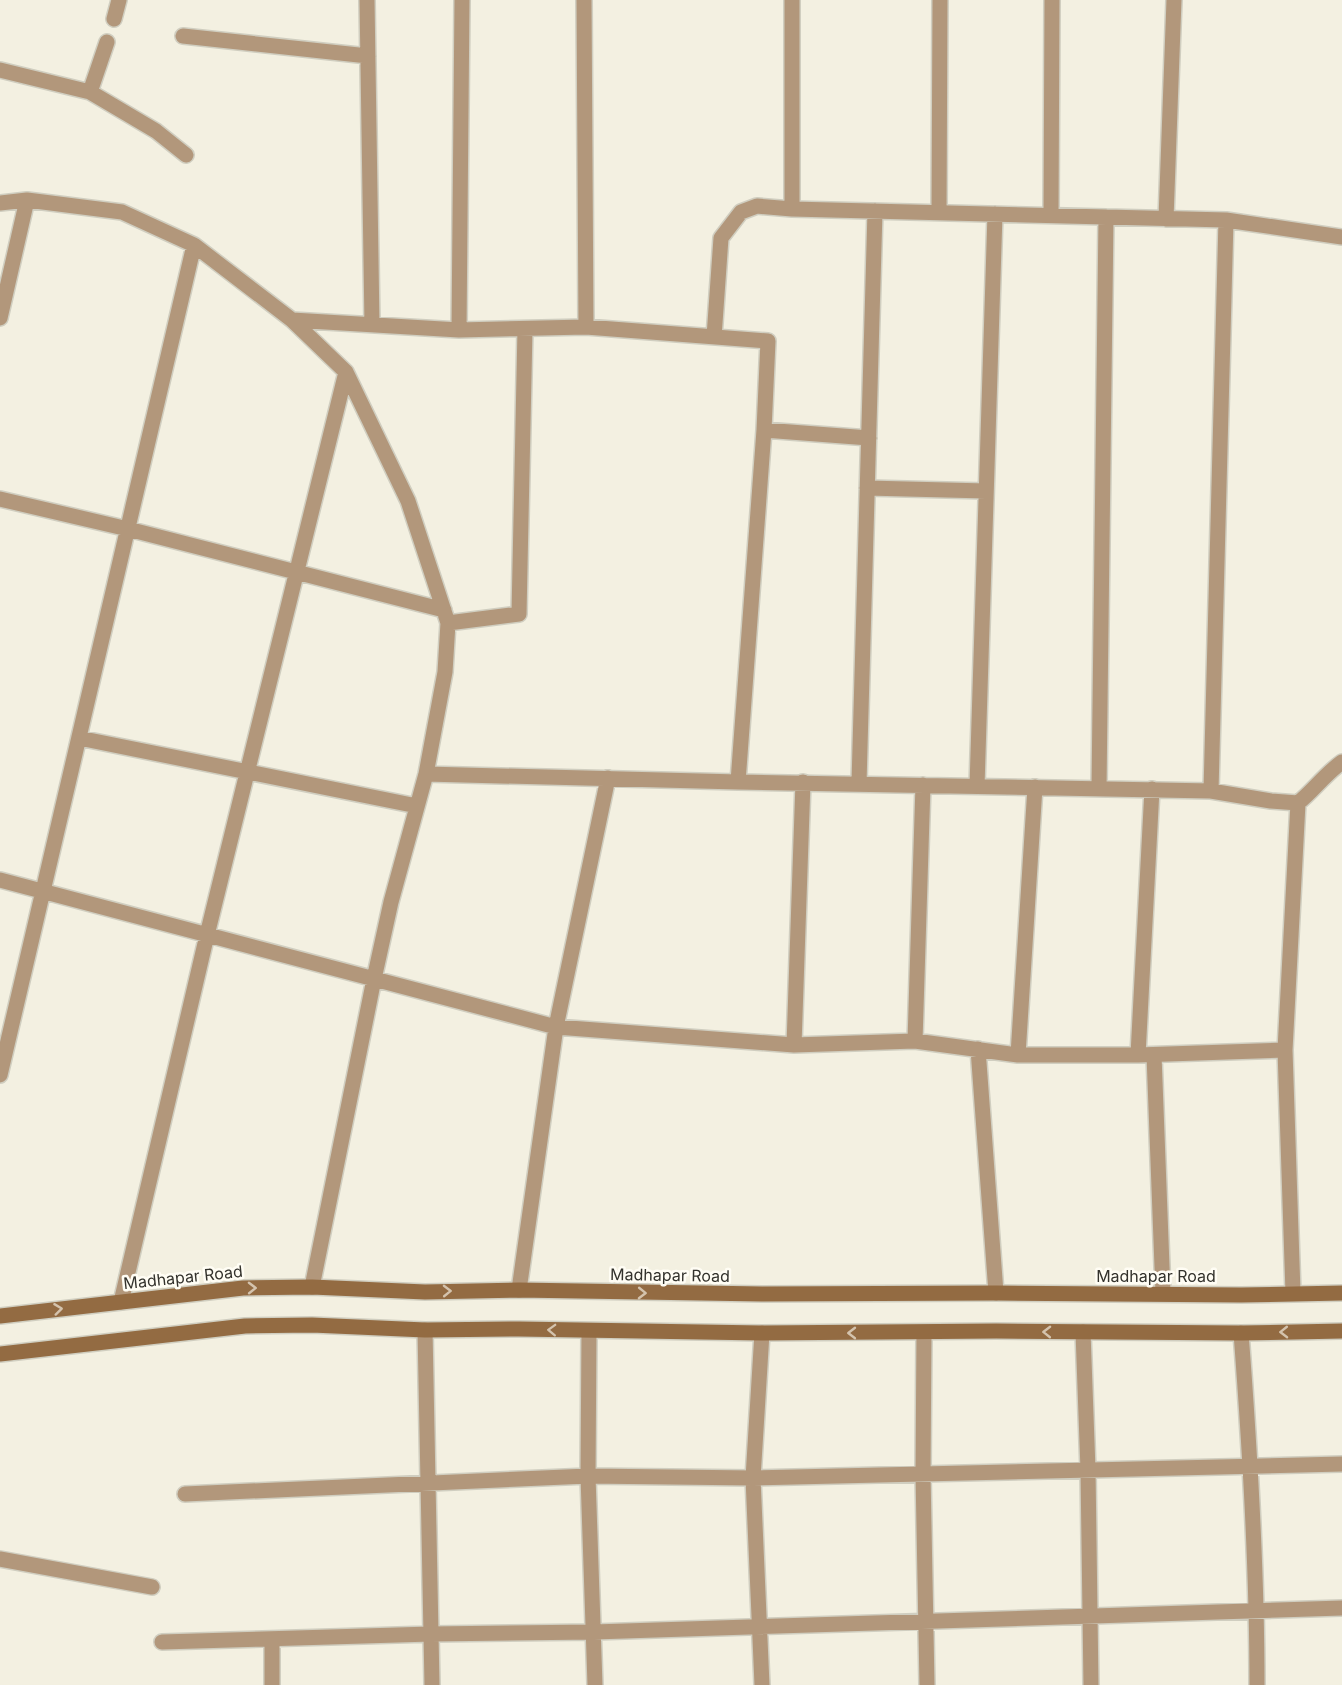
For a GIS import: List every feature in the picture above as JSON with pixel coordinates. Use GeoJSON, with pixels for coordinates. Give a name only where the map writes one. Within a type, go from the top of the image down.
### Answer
{"type":"FeatureCollection","features":[{"type":"Feature","properties":{"kind":"main road","name":"Madhapar Road"},"geometry":{"type":"LineString","coordinates":[[0,1316],[243,1288],[312,1287],[425,1292],[519,1290],[750,1294],[1163,1293],[1241,1295],[1342,1293]]}},
{"type":"Feature","properties":{"kind":"main road"},"geometry":{"type":"LineString","coordinates":[[0,1354],[245,1326],[312,1325],[425,1330],[519,1329],[762,1333],[996,1331],[1241,1333],[1342,1330]]}},
{"type":"Feature","properties":{"kind":"street"},"geometry":{"type":"LineString","coordinates":[[114,19],[119,0]]}},
{"type":"Feature","properties":{"kind":"street"},"geometry":{"type":"LineString","coordinates":[[367,0],[372,325]]}},
{"type":"Feature","properties":{"kind":"street"},"geometry":{"type":"LineString","coordinates":[[459,330],[462,0]]}},
{"type":"Feature","properties":{"kind":"street"},"geometry":{"type":"LineString","coordinates":[[584,0],[586,327]]}},
{"type":"Feature","properties":{"kind":"street"},"geometry":{"type":"LineString","coordinates":[[792,0],[792,209]]}},
{"type":"Feature","properties":{"kind":"street"},"geometry":{"type":"LineString","coordinates":[[939,212],[940,0]]}},
{"type":"Feature","properties":{"kind":"street"},"geometry":{"type":"LineString","coordinates":[[1051,215],[1052,0]]}},
{"type":"Feature","properties":{"kind":"street"},"geometry":{"type":"LineString","coordinates":[[1166,219],[1174,0]]}},
{"type":"Feature","properties":{"kind":"street"},"geometry":{"type":"LineString","coordinates":[[183,36],[368,56]]}},
{"type":"Feature","properties":{"kind":"street"},"geometry":{"type":"LineString","coordinates":[[90,92],[107,42]]}},
{"type":"Feature","properties":{"kind":"street"},"geometry":{"type":"LineString","coordinates":[[0,70],[90,92],[156,132],[186,154]]}},
{"type":"Feature","properties":{"kind":"street"},"geometry":{"type":"LineString","coordinates":[[0,318],[27,200]]}},
{"type":"Feature","properties":{"kind":"street"},"geometry":{"type":"LineString","coordinates":[[0,203],[27,200],[122,212],[194,244],[292,320],[346,372],[408,501],[446,616],[445,672],[426,774],[391,902],[312,1287]]}},
{"type":"Feature","properties":{"kind":"street"},"geometry":{"type":"LineString","coordinates":[[714,337],[721,238],[741,213],[757,206],[792,209],[1226,220],[1342,237]]}},
{"type":"Feature","properties":{"kind":"street"},"geometry":{"type":"LineString","coordinates":[[859,783],[875,211]]}},
{"type":"Feature","properties":{"kind":"street"},"geometry":{"type":"LineString","coordinates":[[977,786],[995,214]]}},
{"type":"Feature","properties":{"kind":"street"},"geometry":{"type":"LineString","coordinates":[[1099,788],[1106,217]]}},
{"type":"Feature","properties":{"kind":"street"},"geometry":{"type":"LineString","coordinates":[[1211,791],[1226,220]]}},
{"type":"Feature","properties":{"kind":"street"},"geometry":{"type":"LineString","coordinates":[[0,1076],[194,244]]}},
{"type":"Feature","properties":{"kind":"street"},"geometry":{"type":"LineString","coordinates":[[292,320],[459,330],[586,327],[768,341],[764,430],[738,782]]}},
{"type":"Feature","properties":{"kind":"street"},"geometry":{"type":"LineString","coordinates":[[0,499],[128,529],[297,573],[446,616],[519,614],[525,329]]}},
{"type":"Feature","properties":{"kind":"street"},"geometry":{"type":"LineString","coordinates":[[121,1302],[207,935],[346,372]]}},
{"type":"Feature","properties":{"kind":"street"},"geometry":{"type":"LineString","coordinates":[[764,430],[869,438]]}},
{"type":"Feature","properties":{"kind":"street"},"geometry":{"type":"LineString","coordinates":[[867,488],[986,491]]}},
{"type":"Feature","properties":{"kind":"street"},"geometry":{"type":"LineString","coordinates":[[79,738],[417,806]]}},
{"type":"Feature","properties":{"kind":"street"},"geometry":{"type":"LineString","coordinates":[[426,774],[1152,789],[1211,791],[1298,803],[1326,774],[1342,762]]}},
{"type":"Feature","properties":{"kind":"street"},"geometry":{"type":"LineString","coordinates":[[519,1290],[556,1027],[608,778]]}},
{"type":"Feature","properties":{"kind":"street"},"geometry":{"type":"LineString","coordinates":[[794,1045],[803,782]]}},
{"type":"Feature","properties":{"kind":"street"},"geometry":{"type":"LineString","coordinates":[[915,1041],[923,785]]}},
{"type":"Feature","properties":{"kind":"street"},"geometry":{"type":"LineString","coordinates":[[1017,1055],[1035,787]]}},
{"type":"Feature","properties":{"kind":"street"},"geometry":{"type":"LineString","coordinates":[[1137,1055],[1152,789]]}},
{"type":"Feature","properties":{"kind":"street"},"geometry":{"type":"LineString","coordinates":[[1293,1293],[1285,1050],[1298,803]]}},
{"type":"Feature","properties":{"kind":"street"},"geometry":{"type":"LineString","coordinates":[[0,880],[556,1027],[794,1045],[915,1041],[1017,1055],[1154,1055],[1285,1050]]}},
{"type":"Feature","properties":{"kind":"street"},"geometry":{"type":"LineString","coordinates":[[978,1049],[996,1293]]}},
{"type":"Feature","properties":{"kind":"street"},"geometry":{"type":"LineString","coordinates":[[1154,1055],[1163,1293]]}},
{"type":"Feature","properties":{"kind":"street"},"geometry":{"type":"LineString","coordinates":[[425,1330],[432,1685]]}},
{"type":"Feature","properties":{"kind":"street"},"geometry":{"type":"LineString","coordinates":[[589,1331],[588,1476],[595,1685]]}},
{"type":"Feature","properties":{"kind":"street"},"geometry":{"type":"LineString","coordinates":[[1083,1332],[1088,1470],[1091,1685]]}},
{"type":"Feature","properties":{"kind":"street"},"geometry":{"type":"LineString","coordinates":[[762,1333],[753,1478],[762,1685]]}},
{"type":"Feature","properties":{"kind":"street"},"geometry":{"type":"LineString","coordinates":[[924,1333],[922,1474],[927,1685]]}},
{"type":"Feature","properties":{"kind":"street"},"geometry":{"type":"LineString","coordinates":[[1241,1333],[1251,1467],[1257,1611],[1257,1685]]}},
{"type":"Feature","properties":{"kind":"street"},"geometry":{"type":"LineString","coordinates":[[185,1494],[588,1476],[753,1478],[1342,1464]]}},
{"type":"Feature","properties":{"kind":"street"},"geometry":{"type":"LineString","coordinates":[[0,1559],[152,1587]]}},
{"type":"Feature","properties":{"kind":"street"},"geometry":{"type":"LineString","coordinates":[[162,1642],[594,1632],[1342,1608]]}},
{"type":"Feature","properties":{"kind":"street"},"geometry":{"type":"LineString","coordinates":[[272,1638],[272,1685]]}}]}
